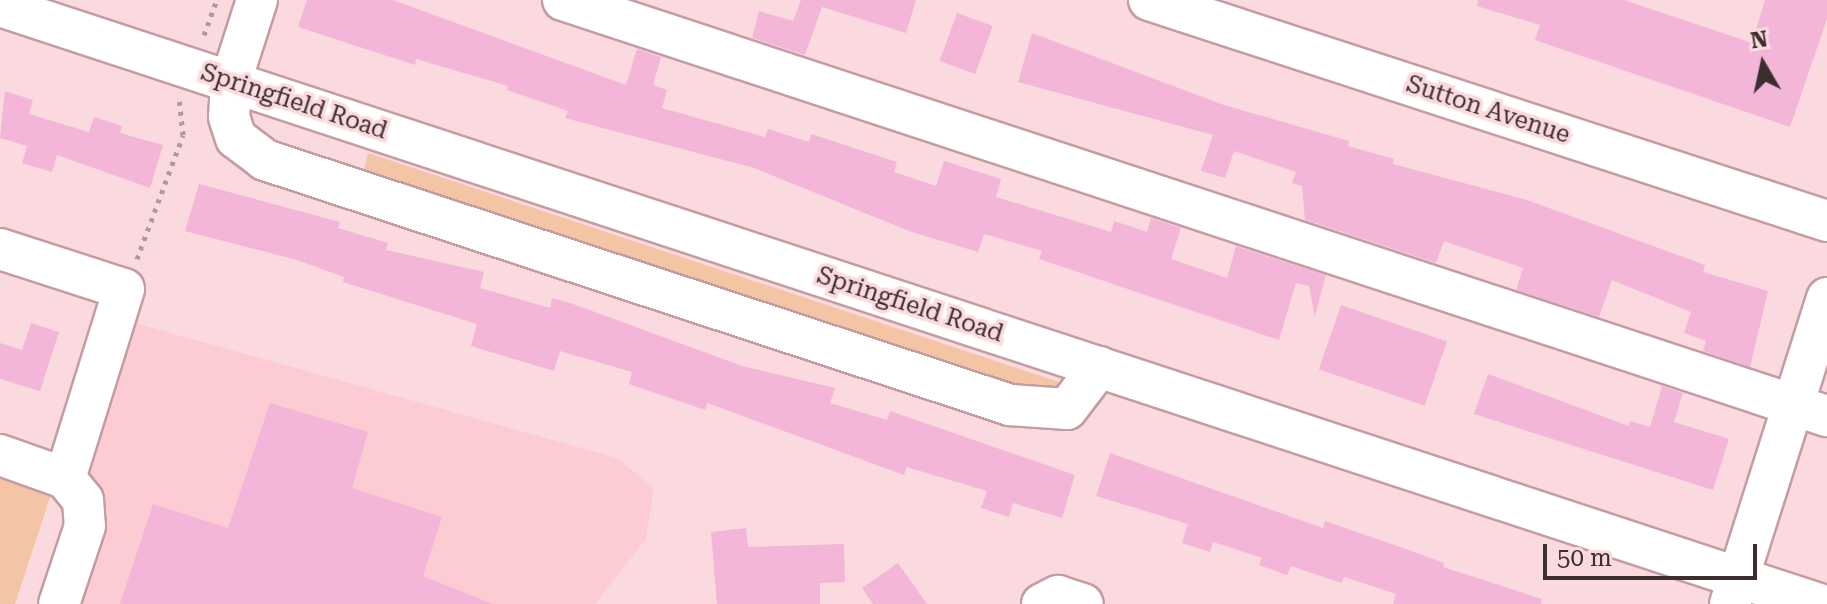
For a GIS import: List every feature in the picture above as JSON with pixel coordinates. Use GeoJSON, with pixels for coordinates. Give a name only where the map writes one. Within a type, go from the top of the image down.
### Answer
{"type":"FeatureCollection","features":[{"type":"Feature","properties":{"kind":"street"},"geometry":{"type":"LineString","coordinates":[[257,0],[231,81],[229,117],[236,138],[265,160],[1010,405],[1067,409],[1099,367]]}},
{"type":"Feature","properties":{"kind":"street"},"geometry":{"type":"LineString","coordinates":[[563,0],[1811,411]]}},
{"type":"Feature","properties":{"kind":"street","name":"Sutton Avenue"},"geometry":{"type":"LineString","coordinates":[[1149,0],[1827,221]]}},
{"type":"Feature","properties":{"kind":"street","name":"Springfield Road"},"geometry":{"type":"LineString","coordinates":[[0,6],[1099,367],[1734,591],[1819,604]]}},
{"type":"Feature","properties":{"kind":"street"},"geometry":{"type":"LineString","coordinates":[[0,249],[124,289],[65,478]]}},
{"type":"Feature","properties":{"kind":"street"},"geometry":{"type":"LineString","coordinates":[[1734,591],[1811,411],[1827,298]]}},
{"type":"Feature","properties":{"kind":"street"},"geometry":{"type":"LineString","coordinates":[[0,455],[65,478],[83,500],[85,526],[59,604]]}},
{"type":"Feature","properties":{"kind":"street"},"geometry":{"type":"LineString","coordinates":[[1042,604],[1058,596],[1083,604]]}},
{"type":"Feature","properties":{"kind":"path"},"geometry":{"type":"LineString","coordinates":[[204,35],[217,0]]}},
{"type":"Feature","properties":{"kind":"path"},"geometry":{"type":"LineString","coordinates":[[124,289],[183,135],[179,97]]}},
{"type":"Feature","properties":{"kind":"shaded area"},"geometry":{"type":"Polygon","coordinates":[[[368,153],[1068,385],[1034,397],[361,183],[368,153]]]}},
{"type":"Feature","properties":{"kind":"shaded area"},"geometry":{"type":"Polygon","coordinates":[[[117,318],[617,458],[654,488],[646,539],[595,604],[66,604],[72,464],[117,318]]]}},
{"type":"Feature","properties":{"kind":"shaded area"},"geometry":{"type":"Polygon","coordinates":[[[0,474],[51,494],[15,604],[0,604],[0,474]]]}},
{"type":"Feature","properties":{"kind":"building"},"geometry":{"type":"Polygon","coordinates":[[[307,0],[393,0],[626,85],[637,49],[661,57],[653,85],[667,90],[662,108],[765,137],[768,129],[809,142],[811,134],[897,162],[894,172],[936,186],[944,161],[1001,179],[996,197],[1111,232],[1114,221],[1147,232],[1151,218],[1181,228],[1171,259],[1227,278],[1236,246],[1326,275],[1315,316],[1309,286],[1296,283],[1279,340],[1039,259],[1042,251],[984,234],[978,252],[909,231],[754,168],[565,118],[568,111],[507,90],[508,86],[416,59],[415,65],[298,27],[307,0]]]}},
{"type":"Feature","properties":{"kind":"building"},"geometry":{"type":"Polygon","coordinates":[[[801,0],[916,0],[906,33],[822,7],[805,55],[752,38],[759,11],[793,21],[801,0]]]}},
{"type":"Feature","properties":{"kind":"building"},"geometry":{"type":"Polygon","coordinates":[[[1478,0],[1624,0],[1752,43],[1765,0],[1827,0],[1827,19],[1790,127],[1535,40],[1540,25],[1477,6],[1478,0]]]}},
{"type":"Feature","properties":{"kind":"building"},"geometry":{"type":"Polygon","coordinates":[[[957,13],[993,26],[975,74],[940,61],[957,13]]]}},
{"type":"Feature","properties":{"kind":"building"},"geometry":{"type":"Polygon","coordinates":[[[1032,33],[1224,105],[1349,141],[1348,146],[1394,159],[1393,164],[1527,200],[1705,265],[1703,272],[1768,291],[1750,367],[1703,351],[1706,341],[1684,333],[1691,312],[1612,280],[1599,317],[1516,290],[1523,268],[1444,241],[1436,263],[1305,220],[1302,186],[1292,183],[1296,172],[1234,151],[1225,178],[1201,171],[1213,135],[1018,82],[1032,33]]]}},
{"type":"Feature","properties":{"kind":"building"},"geometry":{"type":"Polygon","coordinates":[[[5,91],[33,100],[29,114],[89,132],[94,117],[122,126],[120,133],[163,145],[150,188],[57,155],[52,172],[22,163],[27,146],[0,138],[5,91]]]}},
{"type":"Feature","properties":{"kind":"building"},"geometry":{"type":"Polygon","coordinates":[[[199,184],[340,222],[338,228],[388,243],[386,250],[484,272],[480,288],[550,308],[552,298],[573,304],[742,366],[835,388],[830,403],[887,420],[890,411],[1075,475],[1062,518],[1013,503],[1009,517],[981,508],[987,491],[907,467],[904,475],[707,403],[705,410],[629,384],[632,372],[560,351],[554,371],[471,346],[477,324],[343,282],[344,277],[297,260],[185,231],[199,184]]]}},
{"type":"Feature","properties":{"kind":"building"},"geometry":{"type":"Polygon","coordinates":[[[1341,305],[1447,341],[1425,406],[1319,369],[1341,305]]]}},
{"type":"Feature","properties":{"kind":"building"},"geometry":{"type":"Polygon","coordinates":[[[31,323],[59,332],[40,391],[0,379],[0,343],[22,350],[31,323]]]}},
{"type":"Feature","properties":{"kind":"building"},"geometry":{"type":"Polygon","coordinates":[[[1488,374],[1629,426],[1630,421],[1650,427],[1662,386],[1683,393],[1674,422],[1729,439],[1713,490],[1474,414],[1488,374]]]}},
{"type":"Feature","properties":{"kind":"building"},"geometry":{"type":"Polygon","coordinates":[[[270,403],[368,432],[352,488],[442,517],[423,576],[493,604],[120,604],[153,504],[228,528],[270,403]]]}},
{"type":"Feature","properties":{"kind":"building"},"geometry":{"type":"Polygon","coordinates":[[[1110,453],[1323,528],[1325,521],[1403,548],[1444,563],[1443,567],[1542,599],[1541,604],[1393,604],[1396,594],[1344,577],[1342,583],[1291,566],[1287,575],[1259,565],[1262,558],[1213,542],[1210,552],[1182,543],[1188,524],[1096,496],[1110,453]]]}},
{"type":"Feature","properties":{"kind":"building"},"geometry":{"type":"Polygon","coordinates":[[[746,528],[748,547],[844,544],[845,582],[820,583],[820,604],[717,604],[711,532],[746,528]]]}},
{"type":"Feature","properties":{"kind":"building"},"geometry":{"type":"Polygon","coordinates":[[[898,563],[927,604],[873,604],[862,588],[898,563]]]}}]}
